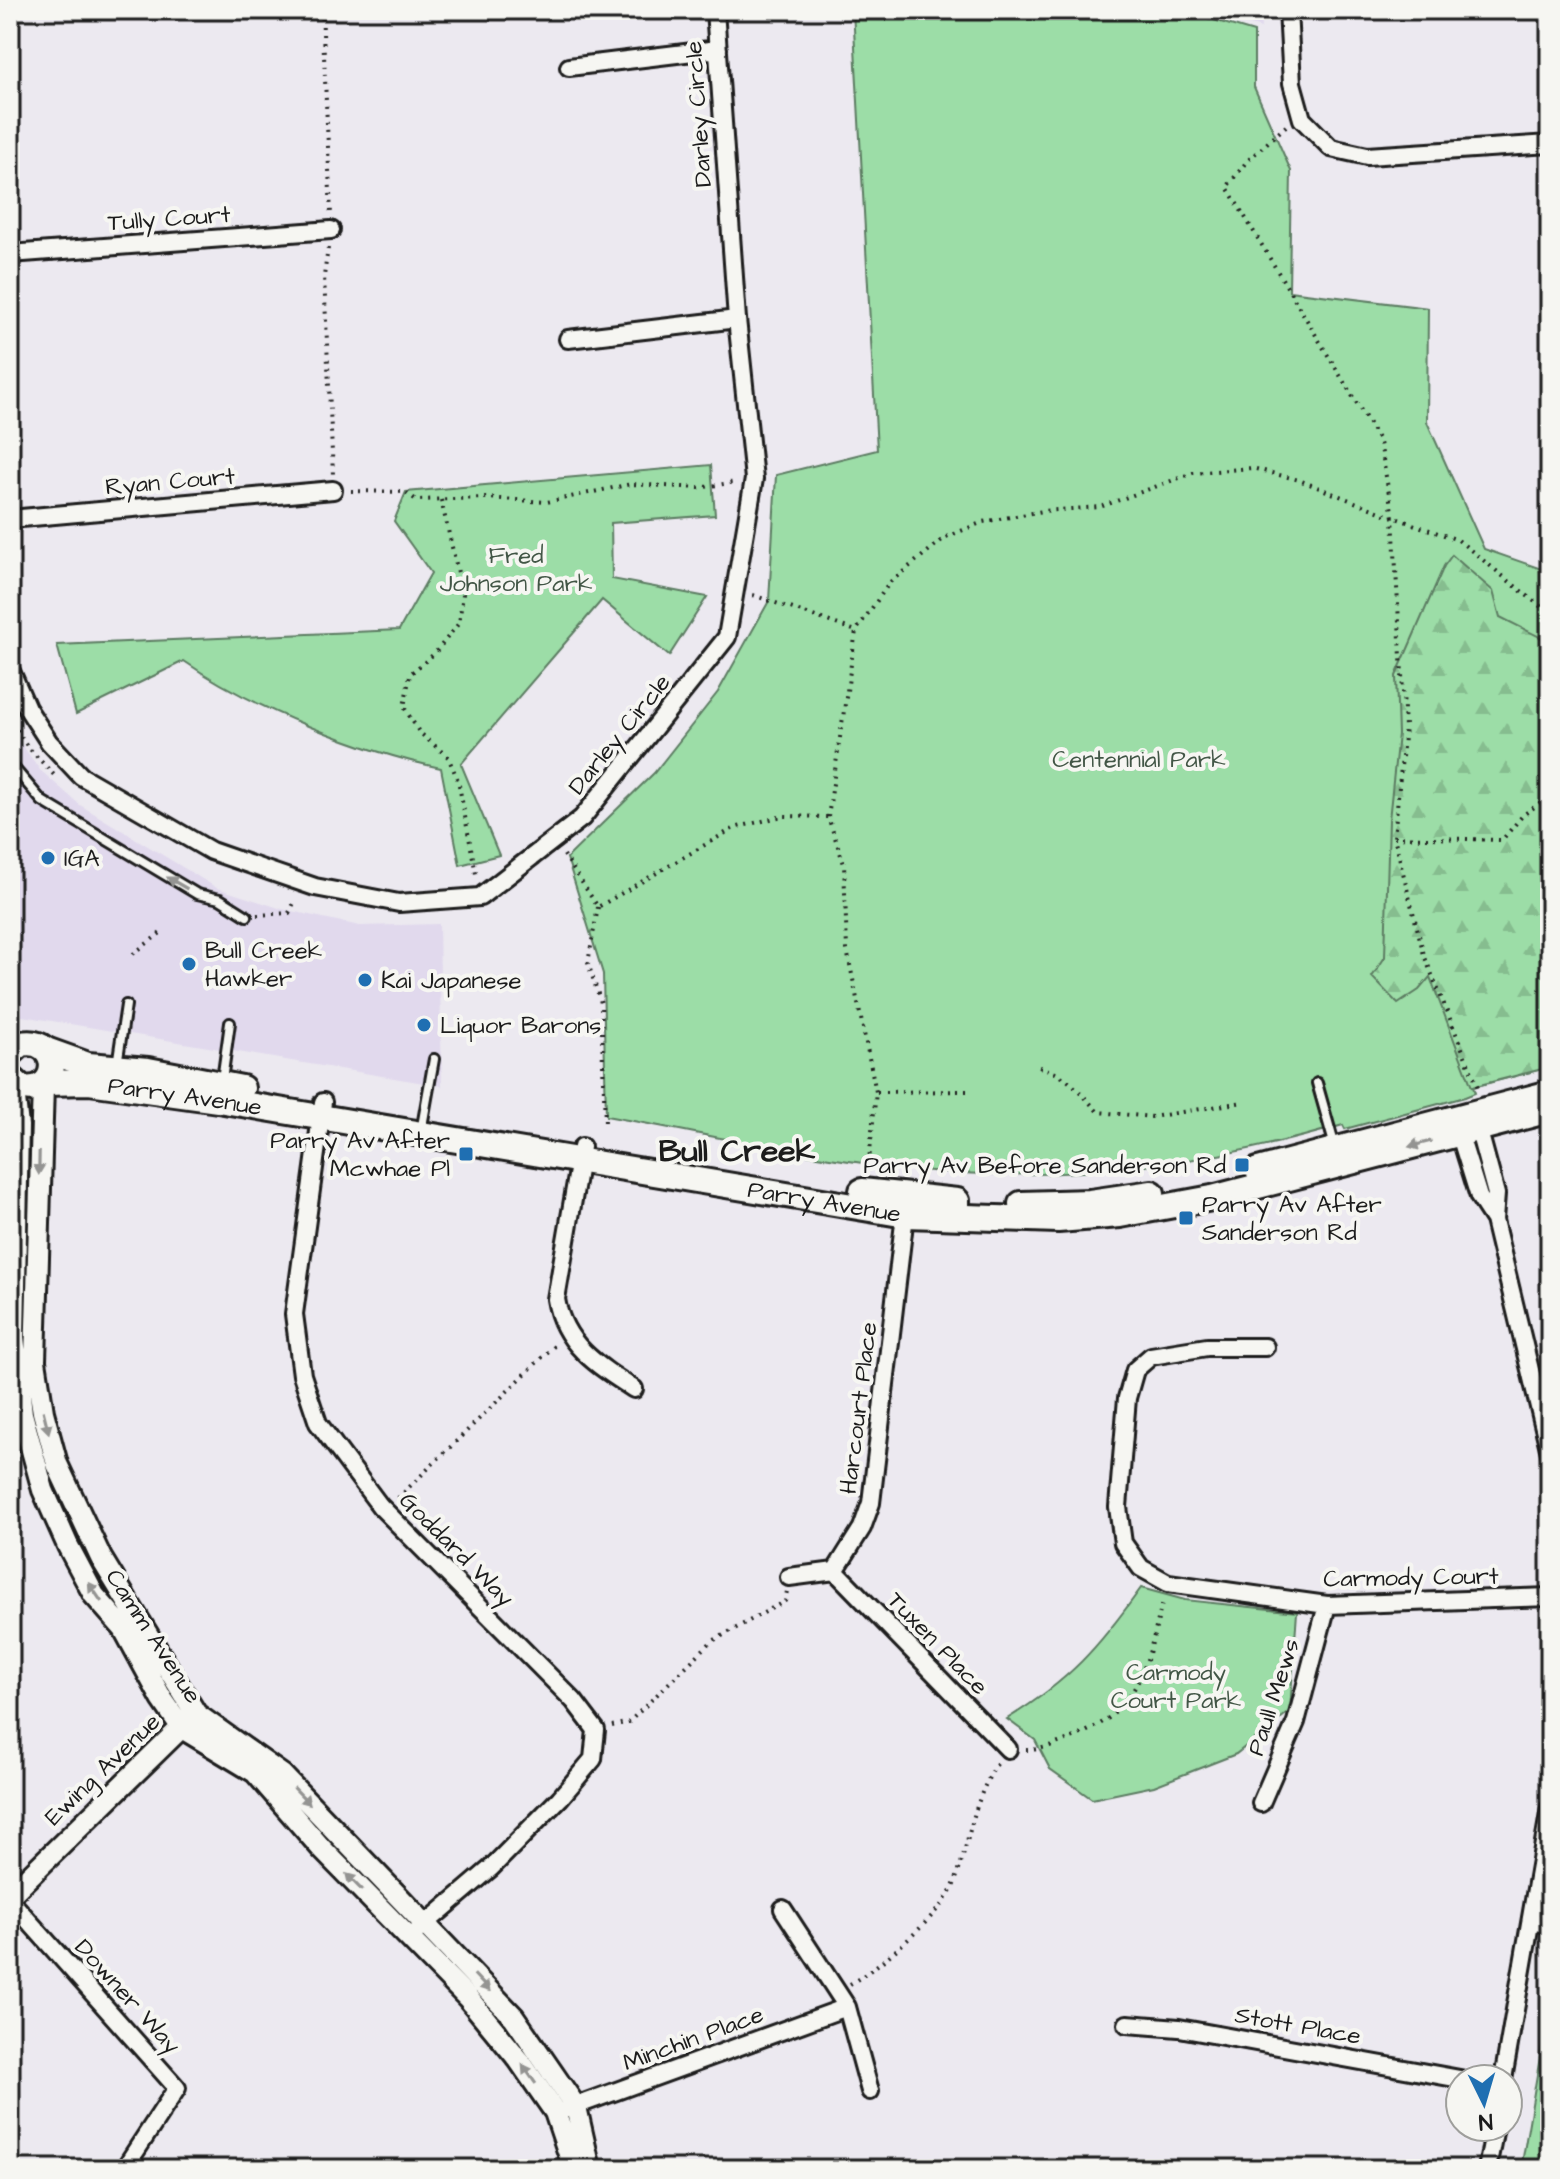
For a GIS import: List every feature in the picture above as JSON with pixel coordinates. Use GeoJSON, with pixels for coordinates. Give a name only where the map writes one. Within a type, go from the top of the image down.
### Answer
{"type":"FeatureCollection","features":[{"type":"Feature","properties":{"kind":"main road","name":"Parry Avenue"},"geometry":{"type":"LineString","coordinates":[[14,1048],[38,1044],[88,1065],[117,1066],[220,1092],[580,1153],[906,1206],[1058,1220],[1120,1215],[1212,1198],[1550,1093]]}},
{"type":"Feature","properties":{"kind":"main road"},"geometry":{"type":"LineString","coordinates":[[45,1084],[53,1070],[49,1051]]}},
{"type":"Feature","properties":{"kind":"main road","name":"Parry Avenue"},"geometry":{"type":"LineString","coordinates":[[11,1079],[28,1089],[45,1084],[89,1082],[220,1092]]}},
{"type":"Feature","properties":{"kind":"main road","name":"Parry Avenue"},"geometry":{"type":"LineString","coordinates":[[906,1206],[1025,1204],[1129,1197],[1230,1177],[1336,1148],[1470,1119],[1550,1110]]}},
{"type":"Feature","properties":{"kind":"street","name":"Darley Circle"},"geometry":{"type":"LineString","coordinates":[[480,897],[582,818],[727,637],[754,479],[737,319],[715,10]]}},
{"type":"Feature","properties":{"kind":"street"},"geometry":{"type":"LineString","coordinates":[[1288,10],[1292,83],[1302,119],[1331,148],[1367,156],[1550,144]]}},
{"type":"Feature","properties":{"kind":"street"},"geometry":{"type":"LineString","coordinates":[[569,67],[718,49]]}},
{"type":"Feature","properties":{"kind":"street","name":"Tully Court"},"geometry":{"type":"LineString","coordinates":[[10,254],[331,230]]}},
{"type":"Feature","properties":{"kind":"street"},"geometry":{"type":"LineString","coordinates":[[568,339],[737,319]]}},
{"type":"Feature","properties":{"kind":"street","name":"Ryan Court"},"geometry":{"type":"LineString","coordinates":[[10,519],[333,490]]}},
{"type":"Feature","properties":{"kind":"street"},"geometry":{"type":"LineString","coordinates":[[10,669],[27,708],[49,742],[81,776],[211,851],[305,883],[399,903],[480,897]]}},
{"type":"Feature","properties":{"kind":"street","name":"Camm Avenue"},"geometry":{"type":"LineString","coordinates":[[11,1079],[18,1126],[14,1337],[22,1414],[43,1490],[68,1546],[94,1595],[124,1629],[162,1699],[255,1772],[322,1849],[494,2029],[555,2112],[574,2169]]}},
{"type":"Feature","properties":{"kind":"street","name":"Camm Avenue"},"geometry":{"type":"LineString","coordinates":[[45,1084],[35,1361],[43,1412],[57,1464],[101,1558],[189,1721],[282,1775],[514,2017],[576,2107],[590,2169]]}},
{"type":"Feature","properties":{"kind":"street","name":"Goddard Way"},"geometry":{"type":"LineString","coordinates":[[322,1110],[294,1314],[302,1375],[318,1423],[385,1511],[574,1701],[596,1730]]}},
{"type":"Feature","properties":{"kind":"street"},"geometry":{"type":"LineString","coordinates":[[1470,1119],[1496,1194],[1494,1220],[1549,1444]]}},
{"type":"Feature","properties":{"kind":"street"},"geometry":{"type":"LineString","coordinates":[[580,1153],[556,1299],[559,1318],[589,1360],[634,1389]]}},
{"type":"Feature","properties":{"kind":"street","name":"Harcourt Place"},"geometry":{"type":"LineString","coordinates":[[835,1571],[862,1528],[871,1503],[906,1206]]}},
{"type":"Feature","properties":{"kind":"street","name":"Carmody Court"},"geometry":{"type":"LineString","coordinates":[[1265,1347],[1207,1347],[1151,1356],[1135,1370],[1127,1398],[1119,1465],[1118,1507],[1123,1543],[1141,1568],[1168,1583],[1327,1605],[1550,1597]]}},
{"type":"Feature","properties":{"kind":"street"},"geometry":{"type":"LineString","coordinates":[[789,1577],[835,1571]]}},
{"type":"Feature","properties":{"kind":"street","name":"Tuxen Place"},"geometry":{"type":"LineString","coordinates":[[835,1571],[1008,1749]]}},
{"type":"Feature","properties":{"kind":"street","name":"Paull Mews"},"geometry":{"type":"LineString","coordinates":[[1261,1803],[1296,1722],[1327,1605]]}},
{"type":"Feature","properties":{"kind":"street","name":"Ewing Avenue"},"geometry":{"type":"LineString","coordinates":[[10,1898],[189,1721]]}},
{"type":"Feature","properties":{"kind":"street"},"geometry":{"type":"LineString","coordinates":[[409,1938],[428,1924],[560,1798],[593,1759],[596,1730]]}},
{"type":"Feature","properties":{"kind":"street"},"geometry":{"type":"LineString","coordinates":[[1506,2063],[1550,1808]]}},
{"type":"Feature","properties":{"kind":"street","name":"Downer Way"},"geometry":{"type":"LineString","coordinates":[[10,1898],[177,2088],[124,2169]]}},
{"type":"Feature","properties":{"kind":"street"},"geometry":{"type":"LineString","coordinates":[[783,1909],[847,2007],[870,2091]]}},
{"type":"Feature","properties":{"kind":"street"},"geometry":{"type":"LineString","coordinates":[[1531,1921],[1550,1925]]}},
{"type":"Feature","properties":{"kind":"street","name":"Minchin Place"},"geometry":{"type":"LineString","coordinates":[[555,2112],[576,2107],[847,2007]]}},
{"type":"Feature","properties":{"kind":"street","name":"Stott Place"},"geometry":{"type":"LineString","coordinates":[[1127,2024],[1179,2028],[1444,2076]]}},
{"type":"Feature","properties":{"kind":"street"},"geometry":{"type":"LineString","coordinates":[[1487,2169],[1492,2143]]}},
{"type":"Feature","properties":{"kind":"lane"},"geometry":{"type":"LineString","coordinates":[[10,771],[14,768],[42,801],[114,846],[197,894],[220,899],[247,916]]}},
{"type":"Feature","properties":{"kind":"lane"},"geometry":{"type":"LineString","coordinates":[[117,1066],[126,1005]]}},
{"type":"Feature","properties":{"kind":"lane"},"geometry":{"type":"LineString","coordinates":[[220,1092],[230,1023]]}},
{"type":"Feature","properties":{"kind":"lane"},"geometry":{"type":"LineString","coordinates":[[422,1126],[434,1059]]}},
{"type":"Feature","properties":{"kind":"lane"},"geometry":{"type":"LineString","coordinates":[[1317,1083],[1336,1148]]}},
{"type":"Feature","properties":{"kind":"path"},"geometry":{"type":"LineString","coordinates":[[1302,119],[1284,127],[1247,161],[1227,187],[1380,442],[1393,517],[1405,727],[1394,837],[1470,1119]]}},
{"type":"Feature","properties":{"kind":"path"},"geometry":{"type":"LineString","coordinates":[[868,1174],[876,1092],[847,950],[844,864],[828,817],[856,631],[890,582],[946,537],[983,522],[1043,511],[1100,507],[1193,473],[1252,468],[1299,480],[1458,540],[1550,614]]}},
{"type":"Feature","properties":{"kind":"path"},"geometry":{"type":"LineString","coordinates":[[333,490],[406,492],[416,500],[547,502],[631,484],[699,488],[754,479]]}},
{"type":"Feature","properties":{"kind":"path"},"geometry":{"type":"LineString","coordinates":[[441,500],[463,594],[459,623],[435,653],[410,674],[404,707],[419,732],[448,757],[458,780],[480,897]]}},
{"type":"Feature","properties":{"kind":"path"},"geometry":{"type":"LineString","coordinates":[[736,589],[856,631]]}},
{"type":"Feature","properties":{"kind":"path"},"geometry":{"type":"LineString","coordinates":[[1394,837],[1502,840],[1523,815],[1550,796]]}},
{"type":"Feature","properties":{"kind":"path"},"geometry":{"type":"LineString","coordinates":[[598,907],[734,828],[783,816],[828,817]]}},
{"type":"Feature","properties":{"kind":"path"},"geometry":{"type":"LineString","coordinates":[[554,840],[598,907],[588,963],[601,1003],[605,1124]]}},
{"type":"Feature","properties":{"kind":"path"},"geometry":{"type":"LineString","coordinates":[[247,916],[289,913],[305,883]]}},
{"type":"Feature","properties":{"kind":"path"},"geometry":{"type":"LineString","coordinates":[[133,954],[162,932]]}},
{"type":"Feature","properties":{"kind":"path"},"geometry":{"type":"LineString","coordinates":[[1039,1067],[1057,1071],[1074,1084],[1098,1112],[1152,1117],[1243,1102]]}},
{"type":"Feature","properties":{"kind":"path"},"geometry":{"type":"LineString","coordinates":[[876,1092],[967,1091]]}},
{"type":"Feature","properties":{"kind":"path"},"geometry":{"type":"LineString","coordinates":[[385,1511],[567,1333]]}},
{"type":"Feature","properties":{"kind":"path"},"geometry":{"type":"LineString","coordinates":[[596,1730],[629,1722],[711,1642],[785,1601],[789,1577]]}},
{"type":"Feature","properties":{"kind":"path"},"geometry":{"type":"LineString","coordinates":[[838,1991],[873,1971],[948,1898],[984,1782],[1008,1749],[1033,1750],[1100,1727],[1129,1699],[1149,1663],[1168,1583]]}},
{"type":"Feature","properties":{"kind":"shaded area"},"geometry":{"type":"Polygon","coordinates":[[[1201,10],[1260,10],[1261,28],[1201,10]]]}},
{"type":"Feature","properties":{"kind":"shaded area"},"geometry":{"type":"Polygon","coordinates":[[[15,735],[40,770],[80,805],[217,888],[282,909],[360,926],[439,924],[442,1086],[10,1014],[10,739],[15,735]]]}},
{"type":"Feature","properties":{"kind":"green space","name":"Centennial Park"},"geometry":{"type":"Polygon","coordinates":[[[853,10],[1180,10],[1254,32],[1254,87],[1291,171],[1289,291],[1428,308],[1427,422],[1484,549],[1550,572],[1550,1067],[1473,1087],[1475,1093],[1465,1097],[1345,1129],[1343,1125],[1202,1158],[1055,1174],[959,1173],[870,1164],[606,1116],[603,974],[567,858],[654,773],[718,692],[769,601],[776,475],[877,450],[853,10]]]}},
{"type":"Feature","properties":{"kind":"green space","name":"Fred Johnson Park"},"geometry":{"type":"Polygon","coordinates":[[[711,465],[715,515],[611,523],[612,579],[707,597],[669,656],[602,600],[461,764],[499,855],[460,865],[441,768],[377,751],[308,726],[241,695],[184,661],[76,714],[57,645],[399,630],[431,573],[394,521],[406,492],[711,465]]]}},
{"type":"Feature","properties":{"kind":"green space"},"geometry":{"type":"Polygon","coordinates":[[[1452,555],[1493,591],[1500,617],[1550,642],[1550,1067],[1472,1087],[1430,977],[1419,990],[1398,1004],[1372,977],[1385,957],[1389,820],[1398,734],[1396,676],[1444,566],[1452,555]]]}},
{"type":"Feature","properties":{"kind":"green space","name":"Carmody Court Park"},"geometry":{"type":"Polygon","coordinates":[[[1141,1588],[1185,1600],[1297,1612],[1290,1711],[1236,1754],[1154,1786],[1092,1799],[1050,1769],[1035,1740],[1007,1719],[1048,1691],[1082,1661],[1141,1588]]]}},
{"type":"Feature","properties":{"kind":"green space"},"geometry":{"type":"Polygon","coordinates":[[[1550,1998],[1550,2169],[1521,2169],[1550,1998]]]}},
{"type":"Feature","properties":{"kind":"place","name":"IGA"},"geometry":{"type":"Point","coordinates":[48,858]}},
{"type":"Feature","properties":{"kind":"place","name":"Bull Creek Hawker"},"geometry":{"type":"Point","coordinates":[189,964]}},
{"type":"Feature","properties":{"kind":"place","name":"Kai Japanese"},"geometry":{"type":"Point","coordinates":[365,980]}},
{"type":"Feature","properties":{"kind":"place","name":"Liquor Barons"},"geometry":{"type":"Point","coordinates":[424,1025]}},
{"type":"Feature","properties":{"kind":"place","name":"Parry Av After Mcwhae Pl"},"geometry":{"type":"Point","coordinates":[466,1154]}},
{"type":"Feature","properties":{"kind":"place","name":"Parry Av Before Sanderson Rd"},"geometry":{"type":"Point","coordinates":[1242,1165]}},
{"type":"Feature","properties":{"kind":"place","name":"Parry Av After Sanderson Rd"},"geometry":{"type":"Point","coordinates":[1186,1218]}},
{"type":"Feature","properties":{"kind":"district","name":"Bull Creek"},"geometry":{"type":"Point","coordinates":[737,1150]}}]}
